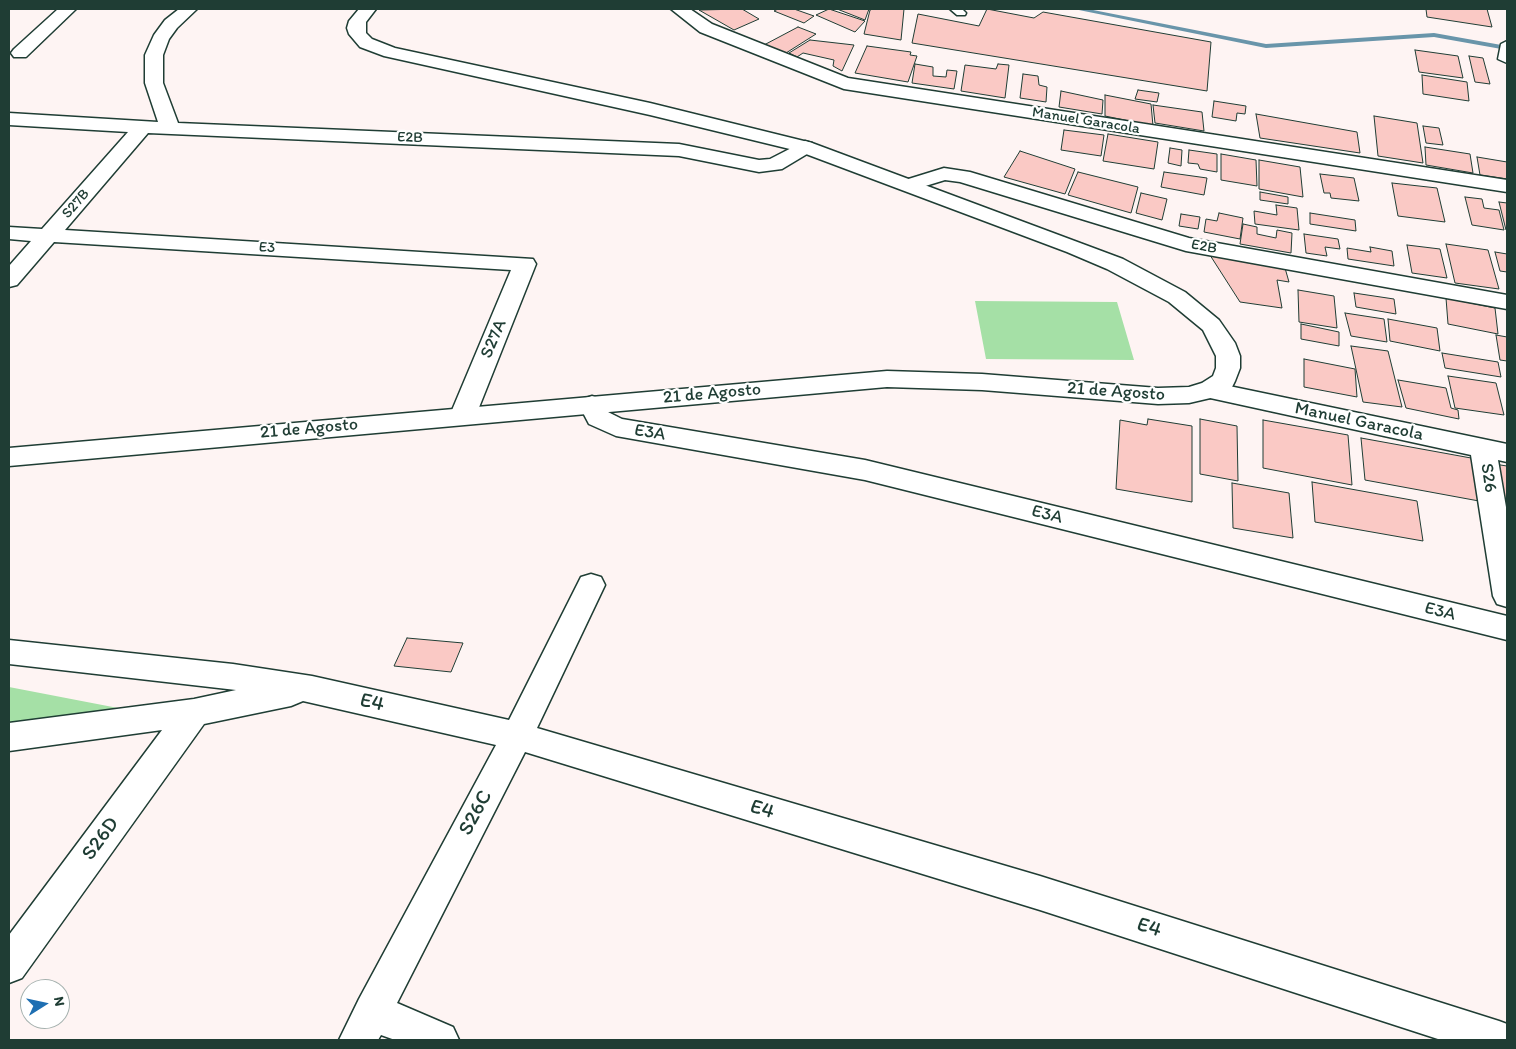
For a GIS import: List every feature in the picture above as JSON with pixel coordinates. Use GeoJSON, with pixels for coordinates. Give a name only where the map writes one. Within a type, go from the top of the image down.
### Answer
{"type":"FeatureCollection","features":[{"type":"Feature","properties":{"kind":"street"},"geometry":{"type":"LineString","coordinates":[[20,54],[68,9]]}},
{"type":"Feature","properties":{"kind":"street"},"geometry":{"type":"LineString","coordinates":[[170,128],[154,83],[154,55],[160,40],[170,24],[189,9]]}},
{"type":"Feature","properties":{"kind":"street"},"geometry":{"type":"LineString","coordinates":[[368,9],[358,21],[356,28],[358,34],[366,43],[390,52],[442,66],[670,113],[805,147],[1075,247],[1151,282],[1177,297],[1211,325],[1223,343],[1228,356],[1228,368],[1223,382],[1210,390]]}},
{"type":"Feature","properties":{"kind":"street","name":"Manuel Garacola"},"geometry":{"type":"LineString","coordinates":[[678,9],[706,28],[844,83],[1507,186]]}},
{"type":"Feature","properties":{"kind":"street","name":"E2B"},"geometry":{"type":"LineString","coordinates":[[9,119],[143,127],[679,150],[760,166],[775,165],[805,147]]}},
{"type":"Feature","properties":{"kind":"street","name":"S27B"},"geometry":{"type":"LineString","coordinates":[[9,280],[143,127]]}},
{"type":"Feature","properties":{"kind":"street","name":"E2B"},"geometry":{"type":"LineString","coordinates":[[909,185],[944,174],[963,176],[1023,196],[1186,244],[1507,302]]}},
{"type":"Feature","properties":{"kind":"street","name":"E3"},"geometry":{"type":"LineString","coordinates":[[9,233],[525,264]]}},
{"type":"Feature","properties":{"kind":"street","name":"S27A"},"geometry":{"type":"LineString","coordinates":[[463,414],[525,264]]}},
{"type":"Feature","properties":{"kind":"street","name":"21 de Agosto"},"geometry":{"type":"LineString","coordinates":[[9,457],[463,414],[592,405],[887,379],[982,382],[1158,396],[1189,395],[1210,390]]}},
{"type":"Feature","properties":{"kind":"street","name":"Manuel Garacola"},"geometry":{"type":"LineString","coordinates":[[1210,390],[1495,450]]}},
{"type":"Feature","properties":{"kind":"street","name":"E3A"},"geometry":{"type":"LineString","coordinates":[[592,405],[598,418],[616,428],[865,470],[1507,628]]}},
{"type":"Feature","properties":{"kind":"street","name":"S26"},"geometry":{"type":"LineString","coordinates":[[1495,450],[1507,596]]}},
{"type":"Feature","properties":{"kind":"street","name":"S26C"},"geometry":{"type":"LineString","coordinates":[[365,1026],[517,736],[591,585]]}},
{"type":"Feature","properties":{"kind":"street","name":"E4"},"geometry":{"type":"LineString","coordinates":[[9,652],[234,677],[312,689],[517,736],[1040,893],[1499,1040]]}},
{"type":"Feature","properties":{"kind":"street"},"geometry":{"type":"LineString","coordinates":[[9,737],[194,712],[312,689]]}},
{"type":"Feature","properties":{"kind":"street","name":"S26D"},"geometry":{"type":"LineString","coordinates":[[9,965],[194,712]]}},
{"type":"Feature","properties":{"kind":"street"},"geometry":{"type":"LineString","coordinates":[[365,1026],[440,1040]]}},
{"type":"Feature","properties":{"kind":"lane"},"geometry":{"type":"LineString","coordinates":[[1506,59],[1507,44]]}},
{"type":"Feature","properties":{"kind":"green space"},"geometry":{"type":"Polygon","coordinates":[[[975,301],[1117,302],[1134,360],[986,359],[975,301]]]}},
{"type":"Feature","properties":{"kind":"green space"},"geometry":{"type":"Polygon","coordinates":[[[9,687],[175,719],[9,739],[9,687]]]}},
{"type":"Feature","properties":{"kind":"building"},"geometry":{"type":"Polygon","coordinates":[[[742,9],[759,19],[734,30],[699,10],[742,9]]]}},
{"type":"Feature","properties":{"kind":"building"},"geometry":{"type":"Polygon","coordinates":[[[778,9],[794,9],[814,16],[804,23],[774,11],[778,9]]]}},
{"type":"Feature","properties":{"kind":"building"},"geometry":{"type":"Polygon","coordinates":[[[829,9],[865,21],[855,32],[816,15],[829,9]]]}},
{"type":"Feature","properties":{"kind":"building"},"geometry":{"type":"Polygon","coordinates":[[[837,9],[869,9],[865,20],[837,9]]]}},
{"type":"Feature","properties":{"kind":"building"},"geometry":{"type":"Polygon","coordinates":[[[904,9],[901,40],[864,34],[870,10],[904,9]]]}},
{"type":"Feature","properties":{"kind":"building"},"geometry":{"type":"Polygon","coordinates":[[[987,9],[1034,18],[1043,12],[1211,42],[1207,91],[912,43],[918,14],[979,26],[987,9]]]}},
{"type":"Feature","properties":{"kind":"building"},"geometry":{"type":"Polygon","coordinates":[[[1426,9],[1487,9],[1492,27],[1427,17],[1426,9]]]}},
{"type":"Feature","properties":{"kind":"building"},"geometry":{"type":"Polygon","coordinates":[[[798,27],[816,34],[786,53],[764,45],[798,27]]]}},
{"type":"Feature","properties":{"kind":"building"},"geometry":{"type":"Polygon","coordinates":[[[810,40],[854,45],[842,71],[833,66],[834,60],[803,53],[797,57],[789,53],[810,40]]]}},
{"type":"Feature","properties":{"kind":"building"},"geometry":{"type":"Polygon","coordinates":[[[867,46],[911,52],[910,55],[917,56],[908,82],[855,73],[867,46]]]}},
{"type":"Feature","properties":{"kind":"building"},"geometry":{"type":"Polygon","coordinates":[[[1415,50],[1458,56],[1463,78],[1419,72],[1415,50]]]}},
{"type":"Feature","properties":{"kind":"building"},"geometry":{"type":"Polygon","coordinates":[[[1469,56],[1483,58],[1490,84],[1475,82],[1469,56]]]}},
{"type":"Feature","properties":{"kind":"building"},"geometry":{"type":"Polygon","coordinates":[[[915,64],[933,67],[933,76],[946,77],[947,70],[957,71],[954,89],[912,83],[915,64]]]}},
{"type":"Feature","properties":{"kind":"building"},"geometry":{"type":"Polygon","coordinates":[[[998,64],[1009,65],[1005,98],[961,91],[965,65],[996,69],[998,64]]]}},
{"type":"Feature","properties":{"kind":"building"},"geometry":{"type":"Polygon","coordinates":[[[1023,74],[1038,76],[1039,85],[1047,87],[1046,102],[1020,98],[1023,74]]]}},
{"type":"Feature","properties":{"kind":"building"},"geometry":{"type":"Polygon","coordinates":[[[1422,75],[1467,82],[1469,101],[1423,94],[1422,75]]]}},
{"type":"Feature","properties":{"kind":"building"},"geometry":{"type":"Polygon","coordinates":[[[1138,90],[1159,93],[1157,102],[1135,99],[1138,90]]]}},
{"type":"Feature","properties":{"kind":"building"},"geometry":{"type":"Polygon","coordinates":[[[1061,91],[1103,100],[1102,114],[1059,107],[1061,91]]]}},
{"type":"Feature","properties":{"kind":"building"},"geometry":{"type":"Polygon","coordinates":[[[1105,95],[1151,104],[1153,126],[1105,116],[1105,95]]]}},
{"type":"Feature","properties":{"kind":"building"},"geometry":{"type":"Polygon","coordinates":[[[1214,101],[1246,106],[1245,114],[1237,113],[1236,121],[1212,117],[1214,101]]]}},
{"type":"Feature","properties":{"kind":"building"},"geometry":{"type":"Polygon","coordinates":[[[1153,105],[1202,112],[1204,131],[1155,123],[1153,105]]]}},
{"type":"Feature","properties":{"kind":"building"},"geometry":{"type":"Polygon","coordinates":[[[1256,114],[1357,132],[1360,153],[1260,138],[1256,114]]]}},
{"type":"Feature","properties":{"kind":"building"},"geometry":{"type":"Polygon","coordinates":[[[1374,116],[1417,123],[1423,163],[1378,156],[1374,116]]]}},
{"type":"Feature","properties":{"kind":"building"},"geometry":{"type":"Polygon","coordinates":[[[1423,126],[1439,128],[1443,145],[1426,143],[1423,126]]]}},
{"type":"Feature","properties":{"kind":"building"},"geometry":{"type":"Polygon","coordinates":[[[1064,130],[1104,135],[1101,156],[1061,150],[1064,130]]]}},
{"type":"Feature","properties":{"kind":"building"},"geometry":{"type":"Polygon","coordinates":[[[1108,134],[1158,142],[1154,169],[1103,161],[1108,134]]]}},
{"type":"Feature","properties":{"kind":"building"},"geometry":{"type":"Polygon","coordinates":[[[1425,147],[1470,154],[1473,173],[1426,165],[1425,147]]]}},
{"type":"Feature","properties":{"kind":"building"},"geometry":{"type":"Polygon","coordinates":[[[1170,148],[1182,150],[1181,166],[1168,163],[1170,148]]]}},
{"type":"Feature","properties":{"kind":"building"},"geometry":{"type":"Polygon","coordinates":[[[1189,150],[1217,154],[1217,172],[1200,169],[1198,164],[1188,163],[1189,150]]]}},
{"type":"Feature","properties":{"kind":"building"},"geometry":{"type":"Polygon","coordinates":[[[1020,151],[1075,169],[1065,194],[1004,177],[1020,151]]]}},
{"type":"Feature","properties":{"kind":"building"},"geometry":{"type":"Polygon","coordinates":[[[1221,154],[1256,160],[1257,186],[1221,180],[1221,154]]]}},
{"type":"Feature","properties":{"kind":"building"},"geometry":{"type":"Polygon","coordinates":[[[1477,157],[1507,162],[1507,179],[1480,175],[1477,157]]]}},
{"type":"Feature","properties":{"kind":"building"},"geometry":{"type":"Polygon","coordinates":[[[1259,160],[1300,167],[1303,197],[1259,189],[1259,160]]]}},
{"type":"Feature","properties":{"kind":"building"},"geometry":{"type":"Polygon","coordinates":[[[1078,172],[1138,187],[1131,213],[1068,195],[1078,172]]]}},
{"type":"Feature","properties":{"kind":"building"},"geometry":{"type":"Polygon","coordinates":[[[1164,172],[1207,178],[1204,195],[1161,187],[1164,172]]]}},
{"type":"Feature","properties":{"kind":"building"},"geometry":{"type":"Polygon","coordinates":[[[1320,174],[1354,178],[1359,201],[1331,198],[1330,193],[1324,193],[1320,174]]]}},
{"type":"Feature","properties":{"kind":"building"},"geometry":{"type":"Polygon","coordinates":[[[1392,183],[1437,188],[1445,222],[1398,216],[1392,183]]]}},
{"type":"Feature","properties":{"kind":"building"},"geometry":{"type":"Polygon","coordinates":[[[1260,192],[1288,197],[1288,204],[1260,200],[1260,192]]]}},
{"type":"Feature","properties":{"kind":"building"},"geometry":{"type":"Polygon","coordinates":[[[1141,193],[1167,199],[1162,220],[1136,213],[1141,193]]]}},
{"type":"Feature","properties":{"kind":"building"},"geometry":{"type":"Polygon","coordinates":[[[1465,197],[1482,199],[1484,208],[1499,210],[1504,230],[1472,225],[1465,197]]]}},
{"type":"Feature","properties":{"kind":"building"},"geometry":{"type":"Polygon","coordinates":[[[1499,202],[1507,203],[1507,230],[1506,230],[1499,202]]]}},
{"type":"Feature","properties":{"kind":"building"},"geometry":{"type":"Polygon","coordinates":[[[1276,205],[1297,208],[1299,230],[1255,224],[1254,211],[1277,215],[1276,205]]]}},
{"type":"Feature","properties":{"kind":"building"},"geometry":{"type":"Polygon","coordinates":[[[1219,213],[1243,218],[1240,239],[1204,232],[1206,219],[1217,221],[1219,213]]]}},
{"type":"Feature","properties":{"kind":"building"},"geometry":{"type":"Polygon","coordinates":[[[1310,213],[1355,220],[1356,231],[1310,224],[1310,213]]]}},
{"type":"Feature","properties":{"kind":"building"},"geometry":{"type":"Polygon","coordinates":[[[1181,214],[1200,217],[1198,229],[1179,226],[1181,214]]]}},
{"type":"Feature","properties":{"kind":"building"},"geometry":{"type":"Polygon","coordinates":[[[1243,224],[1257,227],[1257,234],[1276,238],[1277,230],[1292,233],[1291,253],[1240,244],[1243,224]]]}},
{"type":"Feature","properties":{"kind":"building"},"geometry":{"type":"Polygon","coordinates":[[[1304,234],[1338,239],[1340,249],[1325,247],[1327,256],[1306,253],[1304,234]]]}},
{"type":"Feature","properties":{"kind":"building"},"geometry":{"type":"Polygon","coordinates":[[[1446,244],[1488,250],[1499,289],[1455,283],[1446,244]]]}},
{"type":"Feature","properties":{"kind":"building"},"geometry":{"type":"Polygon","coordinates":[[[1407,245],[1440,249],[1447,278],[1412,273],[1407,245]]]}},
{"type":"Feature","properties":{"kind":"building"},"geometry":{"type":"Polygon","coordinates":[[[1370,247],[1392,251],[1394,266],[1348,259],[1347,248],[1371,252],[1370,247]]]}},
{"type":"Feature","properties":{"kind":"building"},"geometry":{"type":"Polygon","coordinates":[[[1208,252],[1285,268],[1289,282],[1277,280],[1282,308],[1240,302],[1208,252]]]}},
{"type":"Feature","properties":{"kind":"building"},"geometry":{"type":"Polygon","coordinates":[[[1495,252],[1507,254],[1507,272],[1500,271],[1495,252]]]}},
{"type":"Feature","properties":{"kind":"building"},"geometry":{"type":"Polygon","coordinates":[[[1298,290],[1334,296],[1337,328],[1299,322],[1298,290]]]}},
{"type":"Feature","properties":{"kind":"building"},"geometry":{"type":"Polygon","coordinates":[[[1354,293],[1394,299],[1396,314],[1356,307],[1354,293]]]}},
{"type":"Feature","properties":{"kind":"building"},"geometry":{"type":"Polygon","coordinates":[[[1446,298],[1495,308],[1498,334],[1448,324],[1446,298]]]}},
{"type":"Feature","properties":{"kind":"building"},"geometry":{"type":"Polygon","coordinates":[[[1345,313],[1384,319],[1387,342],[1351,336],[1345,313]]]}},
{"type":"Feature","properties":{"kind":"building"},"geometry":{"type":"Polygon","coordinates":[[[1388,319],[1437,328],[1440,351],[1390,341],[1388,319]]]}},
{"type":"Feature","properties":{"kind":"building"},"geometry":{"type":"Polygon","coordinates":[[[1301,324],[1339,332],[1339,346],[1301,339],[1301,324]]]}},
{"type":"Feature","properties":{"kind":"building"},"geometry":{"type":"Polygon","coordinates":[[[1496,335],[1507,337],[1507,361],[1500,360],[1496,335]]]}},
{"type":"Feature","properties":{"kind":"building"},"geometry":{"type":"Polygon","coordinates":[[[1351,346],[1388,351],[1402,407],[1363,402],[1351,346]]]}},
{"type":"Feature","properties":{"kind":"building"},"geometry":{"type":"Polygon","coordinates":[[[1442,353],[1498,362],[1501,377],[1445,368],[1442,353]]]}},
{"type":"Feature","properties":{"kind":"building"},"geometry":{"type":"Polygon","coordinates":[[[1304,359],[1355,369],[1357,397],[1304,387],[1304,359]]]}},
{"type":"Feature","properties":{"kind":"building"},"geometry":{"type":"Polygon","coordinates":[[[1448,376],[1496,383],[1504,415],[1455,408],[1448,376]]]}},
{"type":"Feature","properties":{"kind":"building"},"geometry":{"type":"Polygon","coordinates":[[[1398,380],[1446,388],[1451,408],[1458,410],[1459,419],[1406,408],[1398,380]]]}},
{"type":"Feature","properties":{"kind":"building"},"geometry":{"type":"Polygon","coordinates":[[[1148,419],[1192,426],[1192,502],[1116,489],[1120,420],[1147,425],[1148,419]]]}},
{"type":"Feature","properties":{"kind":"building"},"geometry":{"type":"Polygon","coordinates":[[[1200,419],[1237,426],[1238,481],[1200,474],[1200,419]]]}},
{"type":"Feature","properties":{"kind":"building"},"geometry":{"type":"Polygon","coordinates":[[[1263,420],[1348,435],[1352,485],[1263,468],[1263,420]]]}},
{"type":"Feature","properties":{"kind":"building"},"geometry":{"type":"Polygon","coordinates":[[[1361,438],[1471,458],[1479,501],[1365,480],[1361,438]]]}},
{"type":"Feature","properties":{"kind":"building"},"geometry":{"type":"Polygon","coordinates":[[[1494,464],[1507,466],[1507,506],[1502,506],[1494,464]]]}},
{"type":"Feature","properties":{"kind":"building"},"geometry":{"type":"Polygon","coordinates":[[[1312,482],[1417,501],[1423,541],[1315,522],[1312,482]]]}},
{"type":"Feature","properties":{"kind":"building"},"geometry":{"type":"Polygon","coordinates":[[[1232,483],[1289,493],[1293,538],[1233,528],[1232,483]]]}},
{"type":"Feature","properties":{"kind":"building"},"geometry":{"type":"Polygon","coordinates":[[[407,638],[463,643],[451,672],[394,666],[407,638]]]}},
{"type":"Feature","properties":{"kind":"waterway"},"geometry":{"type":"LineString","coordinates":[[1078,9],[1266,46],[1434,35],[1507,48]]}}]}
